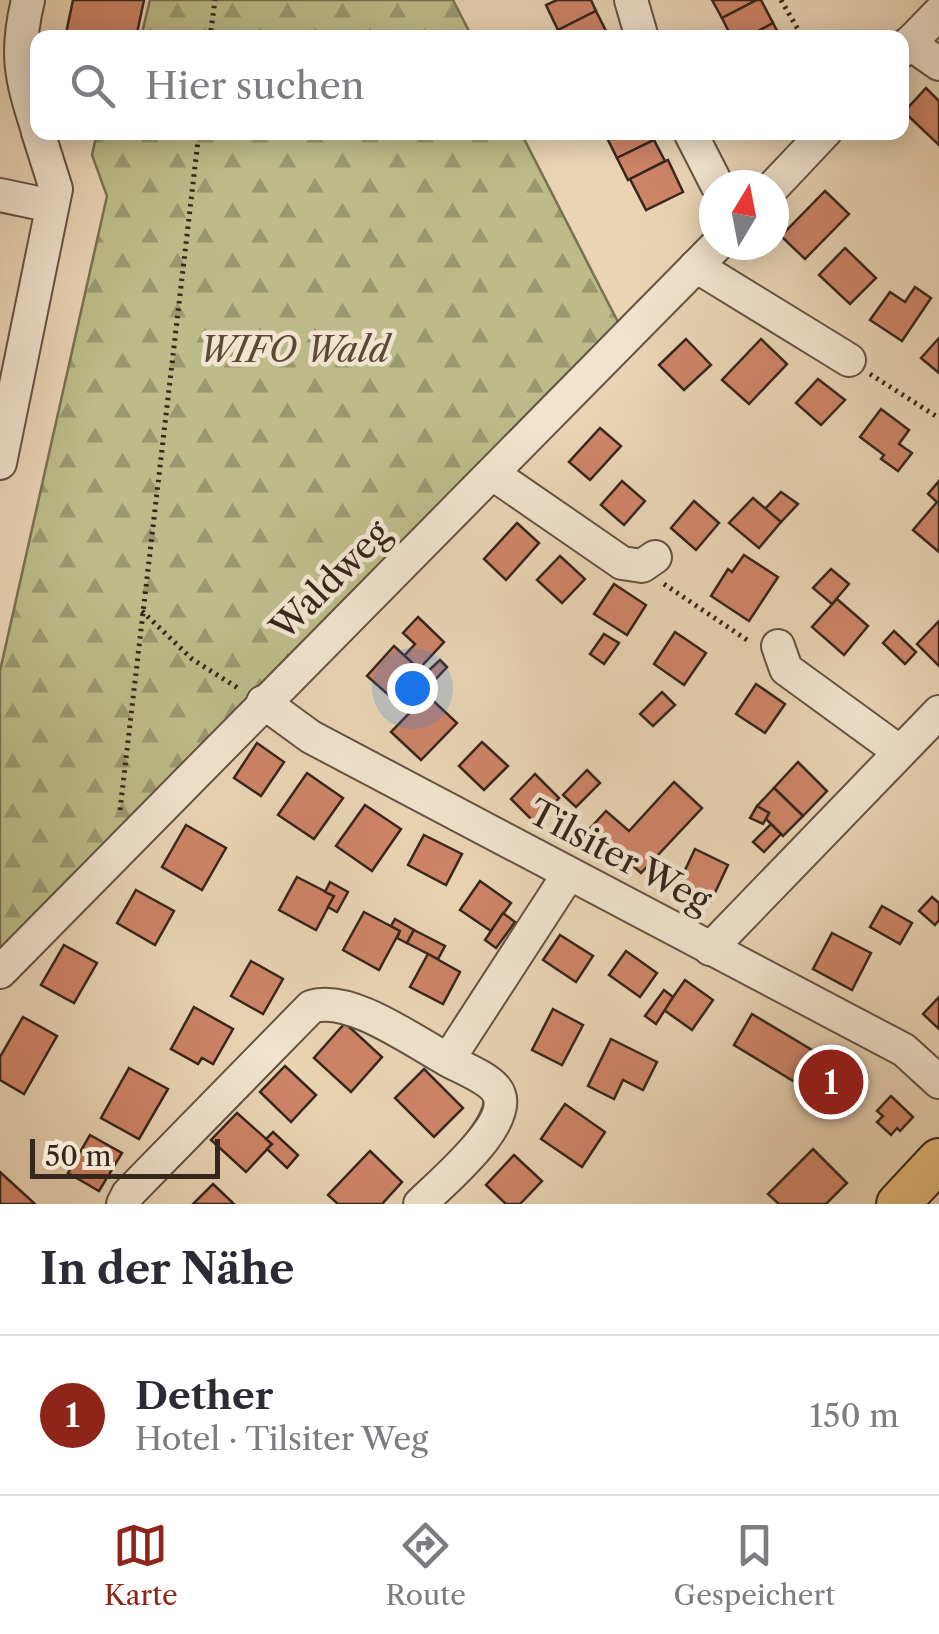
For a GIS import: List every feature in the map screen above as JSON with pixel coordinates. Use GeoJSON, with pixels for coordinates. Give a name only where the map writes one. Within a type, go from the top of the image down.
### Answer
{"type":"FeatureCollection","features":[{"type":"Feature","properties":{"kind":"main road"},"geometry":{"type":"LineString","coordinates":[[898,1204],[939,1160]]}},
{"type":"Feature","properties":{"kind":"street"},"geometry":{"type":"LineString","coordinates":[[28,0],[19,38],[22,81],[30,106]]}},
{"type":"Feature","properties":{"kind":"street"},"geometry":{"type":"LineString","coordinates":[[630,0],[639,30]]}},
{"type":"Feature","properties":{"kind":"street"},"geometry":{"type":"LineString","coordinates":[[909,43],[939,14]]}},
{"type":"Feature","properties":{"kind":"street"},"geometry":{"type":"LineString","coordinates":[[909,49],[939,64]]}},
{"type":"Feature","properties":{"kind":"street"},"geometry":{"type":"LineString","coordinates":[[0,463],[9,370],[56,189],[41,140]]}},
{"type":"Feature","properties":{"kind":"street"},"geometry":{"type":"LineString","coordinates":[[694,140],[709,170]]}},
{"type":"Feature","properties":{"kind":"street"},"geometry":{"type":"LineString","coordinates":[[789,170],[817,140]]}},
{"type":"Feature","properties":{"kind":"street"},"geometry":{"type":"LineString","coordinates":[[0,195],[52,206]]}},
{"type":"Feature","properties":{"kind":"street","name":"Waldweg"},"geometry":{"type":"LineString","coordinates":[[0,972],[703,260]]}},
{"type":"Feature","properties":{"kind":"street"},"geometry":{"type":"LineString","coordinates":[[712,260],[849,360]]}},
{"type":"Feature","properties":{"kind":"street"},"geometry":{"type":"LineString","coordinates":[[493,474],[622,563],[648,562]]}},
{"type":"Feature","properties":{"kind":"street"},"geometry":{"type":"LineString","coordinates":[[778,646],[786,669],[900,752]]}},
{"type":"Feature","properties":{"kind":"street","name":"Tilsiter Weg"},"geometry":{"type":"LineString","coordinates":[[263,702],[311,737],[904,1050],[939,1082]]}},
{"type":"Feature","properties":{"kind":"street"},"geometry":{"type":"LineString","coordinates":[[710,949],[939,712]]}},
{"type":"Feature","properties":{"kind":"street"},"geometry":{"type":"LineString","coordinates":[[448,1060],[568,875]]}},
{"type":"Feature","properties":{"kind":"street"},"geometry":{"type":"LineString","coordinates":[[123,1204],[128,1194],[310,1007],[326,1003],[348,1007],[492,1085],[502,1107],[489,1132],[420,1204]]}},
{"type":"Feature","properties":{"kind":"path"},"geometry":{"type":"LineString","coordinates":[[211,30],[214,0]]}},
{"type":"Feature","properties":{"kind":"path"},"geometry":{"type":"LineString","coordinates":[[781,0],[798,30]]}},
{"type":"Feature","properties":{"kind":"path"},"geometry":{"type":"LineString","coordinates":[[115,854],[198,140]]}},
{"type":"Feature","properties":{"kind":"path"},"geometry":{"type":"LineString","coordinates":[[849,360],[939,418]]}},
{"type":"Feature","properties":{"kind":"path"},"geometry":{"type":"LineString","coordinates":[[648,562],[752,644],[778,646]]}},
{"type":"Feature","properties":{"kind":"path"},"geometry":{"type":"LineString","coordinates":[[142,611],[192,660],[263,702]]}},
{"type":"Feature","properties":{"kind":"green space"},"geometry":{"type":"Polygon","coordinates":[[[150,0],[453,0],[468,30],[143,30],[150,0]]]}},
{"type":"Feature","properties":{"kind":"green space","name":"WIFO Wald"},"geometry":{"type":"Polygon","coordinates":[[[95,140],[525,140],[620,326],[0,959],[0,671],[107,196],[92,155],[95,140]]]}},
{"type":"Feature","properties":{"kind":"building"},"geometry":{"type":"Polygon","coordinates":[[[73,0],[144,0],[138,30],[67,30],[73,0]]]}},
{"type":"Feature","properties":{"kind":"building"},"geometry":{"type":"Polygon","coordinates":[[[557,0],[591,0],[596,11],[558,30],[546,5],[557,0]]]}},
{"type":"Feature","properties":{"kind":"building"},"geometry":{"type":"Polygon","coordinates":[[[712,0],[757,0],[722,18],[712,0]]]}},
{"type":"Feature","properties":{"kind":"building"},"geometry":{"type":"Polygon","coordinates":[[[761,0],[773,23],[760,30],[728,30],[722,18],[761,0]]]}},
{"type":"Feature","properties":{"kind":"building"},"geometry":{"type":"Polygon","coordinates":[[[596,11],[606,30],[558,30],[596,11]]]}},
{"type":"Feature","properties":{"kind":"building"},"geometry":{"type":"Polygon","coordinates":[[[926,88],[939,101],[939,145],[909,117],[909,107],[926,88]]]}},
{"type":"Feature","properties":{"kind":"building"},"geometry":{"type":"Polygon","coordinates":[[[608,140],[654,140],[617,158],[608,140]]]}},
{"type":"Feature","properties":{"kind":"building"},"geometry":{"type":"Polygon","coordinates":[[[654,140],[665,161],[628,180],[617,158],[654,140]]]}},
{"type":"Feature","properties":{"kind":"building"},"geometry":{"type":"Polygon","coordinates":[[[668,160],[683,192],[646,210],[630,179],[668,160]]]}},
{"type":"Feature","properties":{"kind":"building"},"geometry":{"type":"Polygon","coordinates":[[[825,191],[849,214],[805,259],[789,244],[789,228],[825,191]]]}},
{"type":"Feature","properties":{"kind":"building"},"geometry":{"type":"Polygon","coordinates":[[[845,248],[876,278],[850,304],[819,275],[845,248]]]}},
{"type":"Feature","properties":{"kind":"building"},"geometry":{"type":"Polygon","coordinates":[[[915,287],[931,298],[902,341],[870,320],[890,292],[905,302],[915,287]]]}},
{"type":"Feature","properties":{"kind":"building"},"geometry":{"type":"Polygon","coordinates":[[[939,338],[939,373],[921,358],[939,338]]]}},
{"type":"Feature","properties":{"kind":"building"},"geometry":{"type":"Polygon","coordinates":[[[686,339],[711,365],[684,390],[659,365],[686,339]]]}},
{"type":"Feature","properties":{"kind":"building"},"geometry":{"type":"Polygon","coordinates":[[[761,339],[787,364],[749,404],[722,380],[761,339]]]}},
{"type":"Feature","properties":{"kind":"building"},"geometry":{"type":"Polygon","coordinates":[[[818,379],[845,400],[821,425],[796,403],[818,379]]]}},
{"type":"Feature","properties":{"kind":"building"},"geometry":{"type":"Polygon","coordinates":[[[881,409],[909,430],[899,444],[912,453],[898,471],[860,437],[881,409]]]}},
{"type":"Feature","properties":{"kind":"building"},"geometry":{"type":"Polygon","coordinates":[[[600,428],[621,446],[590,480],[569,462],[600,428]]]}},
{"type":"Feature","properties":{"kind":"building"},"geometry":{"type":"Polygon","coordinates":[[[622,481],[645,501],[624,525],[601,505],[622,481]]]}},
{"type":"Feature","properties":{"kind":"building"},"geometry":{"type":"Polygon","coordinates":[[[939,481],[939,552],[913,530],[937,502],[928,494],[939,481]]]}},
{"type":"Feature","properties":{"kind":"building"},"geometry":{"type":"Polygon","coordinates":[[[781,492],[798,504],[781,522],[765,509],[781,492]]]}},
{"type":"Feature","properties":{"kind":"building"},"geometry":{"type":"Polygon","coordinates":[[[753,498],[781,522],[759,548],[729,523],[753,498]]]}},
{"type":"Feature","properties":{"kind":"building"},"geometry":{"type":"Polygon","coordinates":[[[694,501],[719,523],[696,550],[671,528],[694,501]]]}},
{"type":"Feature","properties":{"kind":"building"},"geometry":{"type":"Polygon","coordinates":[[[517,523],[539,543],[506,580],[484,559],[517,523]]]}},
{"type":"Feature","properties":{"kind":"building"},"geometry":{"type":"Polygon","coordinates":[[[744,555],[778,577],[749,621],[711,596],[728,569],[732,572],[744,555]]]}},
{"type":"Feature","properties":{"kind":"building"},"geometry":{"type":"Polygon","coordinates":[[[560,556],[585,579],[562,603],[537,580],[560,556]]]}},
{"type":"Feature","properties":{"kind":"building"},"geometry":{"type":"Polygon","coordinates":[[[831,569],[849,584],[832,604],[813,588],[831,569]]]}},
{"type":"Feature","properties":{"kind":"building"},"geometry":{"type":"Polygon","coordinates":[[[614,584],[646,605],[627,635],[594,614],[614,584]]]}},
{"type":"Feature","properties":{"kind":"building"},"geometry":{"type":"Polygon","coordinates":[[[837,599],[868,626],[844,655],[812,627],[837,599]]]}},
{"type":"Feature","properties":{"kind":"building"},"geometry":{"type":"Polygon","coordinates":[[[418,617],[444,642],[419,669],[404,656],[415,644],[403,633],[418,617]]]}},
{"type":"Feature","properties":{"kind":"building"},"geometry":{"type":"Polygon","coordinates":[[[939,621],[939,666],[917,644],[939,621]]]}},
{"type":"Feature","properties":{"kind":"building"},"geometry":{"type":"Polygon","coordinates":[[[894,631],[916,652],[905,664],[883,643],[894,631]]]}},
{"type":"Feature","properties":{"kind":"building"},"geometry":{"type":"Polygon","coordinates":[[[675,632],[706,653],[684,685],[654,664],[675,632]]]}},
{"type":"Feature","properties":{"kind":"building"},"geometry":{"type":"Polygon","coordinates":[[[604,634],[619,643],[604,664],[590,654],[604,634]]]}},
{"type":"Feature","properties":{"kind":"building"},"geometry":{"type":"Polygon","coordinates":[[[394,646],[419,669],[392,698],[367,676],[394,646]]]}},
{"type":"Feature","properties":{"kind":"building"},"geometry":{"type":"Polygon","coordinates":[[[440,660],[447,667],[434,681],[426,673],[440,660]]]}},
{"type":"Feature","properties":{"kind":"building"},"geometry":{"type":"Polygon","coordinates":[[[756,684],[785,704],[765,733],[736,714],[756,684]]]}},
{"type":"Feature","properties":{"kind":"building"},"geometry":{"type":"Polygon","coordinates":[[[662,692],[675,705],[653,726],[640,714],[662,692]]]}},
{"type":"Feature","properties":{"kind":"building"},"geometry":{"type":"Polygon","coordinates":[[[427,695],[457,723],[421,760],[391,732],[427,695]]]}},
{"type":"Feature","properties":{"kind":"building"},"geometry":{"type":"Polygon","coordinates":[[[482,742],[508,766],[484,790],[459,766],[482,742]]]}},
{"type":"Feature","properties":{"kind":"building"},"geometry":{"type":"Polygon","coordinates":[[[257,743],[284,762],[261,796],[234,778],[257,743]]]}},
{"type":"Feature","properties":{"kind":"building"},"geometry":{"type":"Polygon","coordinates":[[[798,762],[827,791],[803,816],[774,788],[798,762]]]}},
{"type":"Feature","properties":{"kind":"building"},"geometry":{"type":"Polygon","coordinates":[[[587,770],[600,783],[576,807],[563,795],[587,770]]]}},
{"type":"Feature","properties":{"kind":"building"},"geometry":{"type":"Polygon","coordinates":[[[307,773],[343,798],[314,839],[278,815],[307,773]]]}},
{"type":"Feature","properties":{"kind":"building"},"geometry":{"type":"Polygon","coordinates":[[[535,774],[559,798],[535,823],[511,799],[535,774]]]}},
{"type":"Feature","properties":{"kind":"building"},"geometry":{"type":"Polygon","coordinates":[[[674,782],[702,808],[641,873],[624,858],[617,865],[584,835],[606,811],[629,831],[674,782]]]}},
{"type":"Feature","properties":{"kind":"building"},"geometry":{"type":"Polygon","coordinates":[[[774,788],[803,816],[783,836],[766,819],[769,813],[757,806],[774,788]]]}},
{"type":"Feature","properties":{"kind":"building"},"geometry":{"type":"Polygon","coordinates":[[[365,805],[401,829],[372,871],[336,846],[365,805]]]}},
{"type":"Feature","properties":{"kind":"building"},"geometry":{"type":"Polygon","coordinates":[[[757,806],[769,813],[763,824],[750,818],[757,806]]]}},
{"type":"Feature","properties":{"kind":"building"},"geometry":{"type":"Polygon","coordinates":[[[771,824],[781,834],[764,852],[753,842],[771,824]]]}},
{"type":"Feature","properties":{"kind":"building"},"geometry":{"type":"Polygon","coordinates":[[[186,825],[226,848],[202,890],[162,867],[186,825]]]}},
{"type":"Feature","properties":{"kind":"building"},"geometry":{"type":"Polygon","coordinates":[[[424,835],[462,854],[446,885],[408,865],[424,835]]]}},
{"type":"Feature","properties":{"kind":"building"},"geometry":{"type":"Polygon","coordinates":[[[695,849],[728,865],[711,901],[678,885],[695,849]]]}},
{"type":"Feature","properties":{"kind":"building"},"geometry":{"type":"Polygon","coordinates":[[[297,877],[334,896],[316,930],[279,910],[297,877]]]}},
{"type":"Feature","properties":{"kind":"building"},"geometry":{"type":"Polygon","coordinates":[[[480,881],[511,903],[491,931],[460,910],[480,881]]]}},
{"type":"Feature","properties":{"kind":"building"},"geometry":{"type":"Polygon","coordinates":[[[330,882],[348,892],[337,912],[328,907],[334,896],[325,892],[330,882]]]}},
{"type":"Feature","properties":{"kind":"building"},"geometry":{"type":"Polygon","coordinates":[[[136,890],[174,911],[155,945],[117,923],[136,890]]]}},
{"type":"Feature","properties":{"kind":"building"},"geometry":{"type":"Polygon","coordinates":[[[932,897],[939,903],[939,920],[935,925],[919,911],[932,897]]]}},
{"type":"Feature","properties":{"kind":"building"},"geometry":{"type":"Polygon","coordinates":[[[882,906],[912,923],[900,944],[870,927],[882,906]]]}},
{"type":"Feature","properties":{"kind":"building"},"geometry":{"type":"Polygon","coordinates":[[[364,912],[400,931],[379,970],[343,950],[364,912]]]}},
{"type":"Feature","properties":{"kind":"building"},"geometry":{"type":"Polygon","coordinates":[[[503,913],[515,922],[496,948],[485,940],[503,913]]]}},
{"type":"Feature","properties":{"kind":"building"},"geometry":{"type":"Polygon","coordinates":[[[395,919],[414,930],[407,943],[397,938],[400,931],[391,926],[395,919]]]}},
{"type":"Feature","properties":{"kind":"building"},"geometry":{"type":"Polygon","coordinates":[[[414,930],[445,946],[438,959],[407,943],[414,930]]]}},
{"type":"Feature","properties":{"kind":"building"},"geometry":{"type":"Polygon","coordinates":[[[832,933],[871,953],[852,990],[813,969],[832,933]]]}},
{"type":"Feature","properties":{"kind":"building"},"geometry":{"type":"Polygon","coordinates":[[[560,935],[593,956],[576,982],[543,960],[560,935]]]}},
{"type":"Feature","properties":{"kind":"building"},"geometry":{"type":"Polygon","coordinates":[[[64,945],[97,963],[74,1003],[41,985],[64,945]]]}},
{"type":"Feature","properties":{"kind":"building"},"geometry":{"type":"Polygon","coordinates":[[[626,951],[657,973],[640,997],[609,975],[626,951]]]}},
{"type":"Feature","properties":{"kind":"building"},"geometry":{"type":"Polygon","coordinates":[[[428,954],[460,972],[443,1004],[410,987],[428,954]]]}},
{"type":"Feature","properties":{"kind":"building"},"geometry":{"type":"Polygon","coordinates":[[[251,961],[283,979],[263,1014],[231,996],[251,961]]]}},
{"type":"Feature","properties":{"kind":"building"},"geometry":{"type":"Polygon","coordinates":[[[685,980],[713,1000],[692,1030],[664,1010],[685,980]]]}},
{"type":"Feature","properties":{"kind":"building"},"geometry":{"type":"Polygon","coordinates":[[[664,990],[673,997],[656,1024],[645,1016],[664,990]]]}},
{"type":"Feature","properties":{"kind":"building"},"geometry":{"type":"Polygon","coordinates":[[[939,997],[939,1029],[923,1014],[939,997]]]}},
{"type":"Feature","properties":{"kind":"building"},"geometry":{"type":"Polygon","coordinates":[[[194,1007],[233,1029],[213,1064],[202,1058],[198,1064],[171,1049],[194,1007]]]}},
{"type":"Feature","properties":{"kind":"building"},"geometry":{"type":"Polygon","coordinates":[[[553,1009],[583,1025],[562,1065],[532,1050],[553,1009]]]}},
{"type":"Feature","properties":{"kind":"building"},"geometry":{"type":"Polygon","coordinates":[[[752,1014],[817,1053],[798,1084],[734,1045],[752,1014]]]}},
{"type":"Feature","properties":{"kind":"building"},"geometry":{"type":"Polygon","coordinates":[[[23,1017],[57,1036],[24,1094],[0,1080],[0,1057],[23,1017]]]}},
{"type":"Feature","properties":{"kind":"building"},"geometry":{"type":"Polygon","coordinates":[[[345,1023],[382,1057],[351,1092],[314,1058],[345,1023]]]}},
{"type":"Feature","properties":{"kind":"building"},"geometry":{"type":"Polygon","coordinates":[[[611,1039],[657,1062],[643,1090],[623,1080],[614,1099],[588,1086],[611,1039]]]}},
{"type":"Feature","properties":{"kind":"building"},"geometry":{"type":"Polygon","coordinates":[[[817,1053],[863,1081],[844,1112],[798,1084],[817,1053]]]}},
{"type":"Feature","properties":{"kind":"building"},"geometry":{"type":"Polygon","coordinates":[[[285,1066],[316,1095],[291,1122],[260,1092],[285,1066]]]}},
{"type":"Feature","properties":{"kind":"building"},"geometry":{"type":"Polygon","coordinates":[[[129,1068],[168,1089],[139,1139],[101,1118],[129,1068]]]}},
{"type":"Feature","properties":{"kind":"building"},"geometry":{"type":"Polygon","coordinates":[[[424,1069],[463,1108],[434,1137],[395,1098],[424,1069]]]}},
{"type":"Feature","properties":{"kind":"building"},"geometry":{"type":"Polygon","coordinates":[[[891,1096],[913,1117],[891,1135],[877,1122],[883,1116],[877,1111],[891,1096]]]}},
{"type":"Feature","properties":{"kind":"building"},"geometry":{"type":"Polygon","coordinates":[[[565,1104],[605,1132],[582,1167],[541,1139],[565,1104]]]}},
{"type":"Feature","properties":{"kind":"building"},"geometry":{"type":"Polygon","coordinates":[[[237,1113],[272,1144],[246,1172],[211,1140],[237,1113]]]}},
{"type":"Feature","properties":{"kind":"building"},"geometry":{"type":"Polygon","coordinates":[[[273,1132],[298,1155],[287,1168],[267,1149],[272,1144],[266,1139],[273,1132]]]}},
{"type":"Feature","properties":{"kind":"building"},"geometry":{"type":"Polygon","coordinates":[[[90,1135],[122,1153],[99,1191],[68,1173],[90,1135]]]}},
{"type":"Feature","properties":{"kind":"building"},"geometry":{"type":"Polygon","coordinates":[[[813,1149],[847,1183],[826,1204],[779,1204],[768,1194],[813,1149]]]}},
{"type":"Feature","properties":{"kind":"building"},"geometry":{"type":"Polygon","coordinates":[[[370,1151],[402,1182],[382,1204],[338,1204],[328,1195],[370,1151]]]}},
{"type":"Feature","properties":{"kind":"building"},"geometry":{"type":"Polygon","coordinates":[[[514,1155],[542,1181],[520,1204],[506,1204],[486,1185],[514,1155]]]}},
{"type":"Feature","properties":{"kind":"building"},"geometry":{"type":"Polygon","coordinates":[[[0,1172],[35,1204],[0,1204],[0,1172]]]}},
{"type":"Feature","properties":{"kind":"building"},"geometry":{"type":"Polygon","coordinates":[[[213,1184],[234,1204],[193,1204],[213,1184]]]}},
{"type":"Feature","properties":{"kind":"place","name":"Dether"},"geometry":{"type":"Point","coordinates":[831,1082]}}]}
